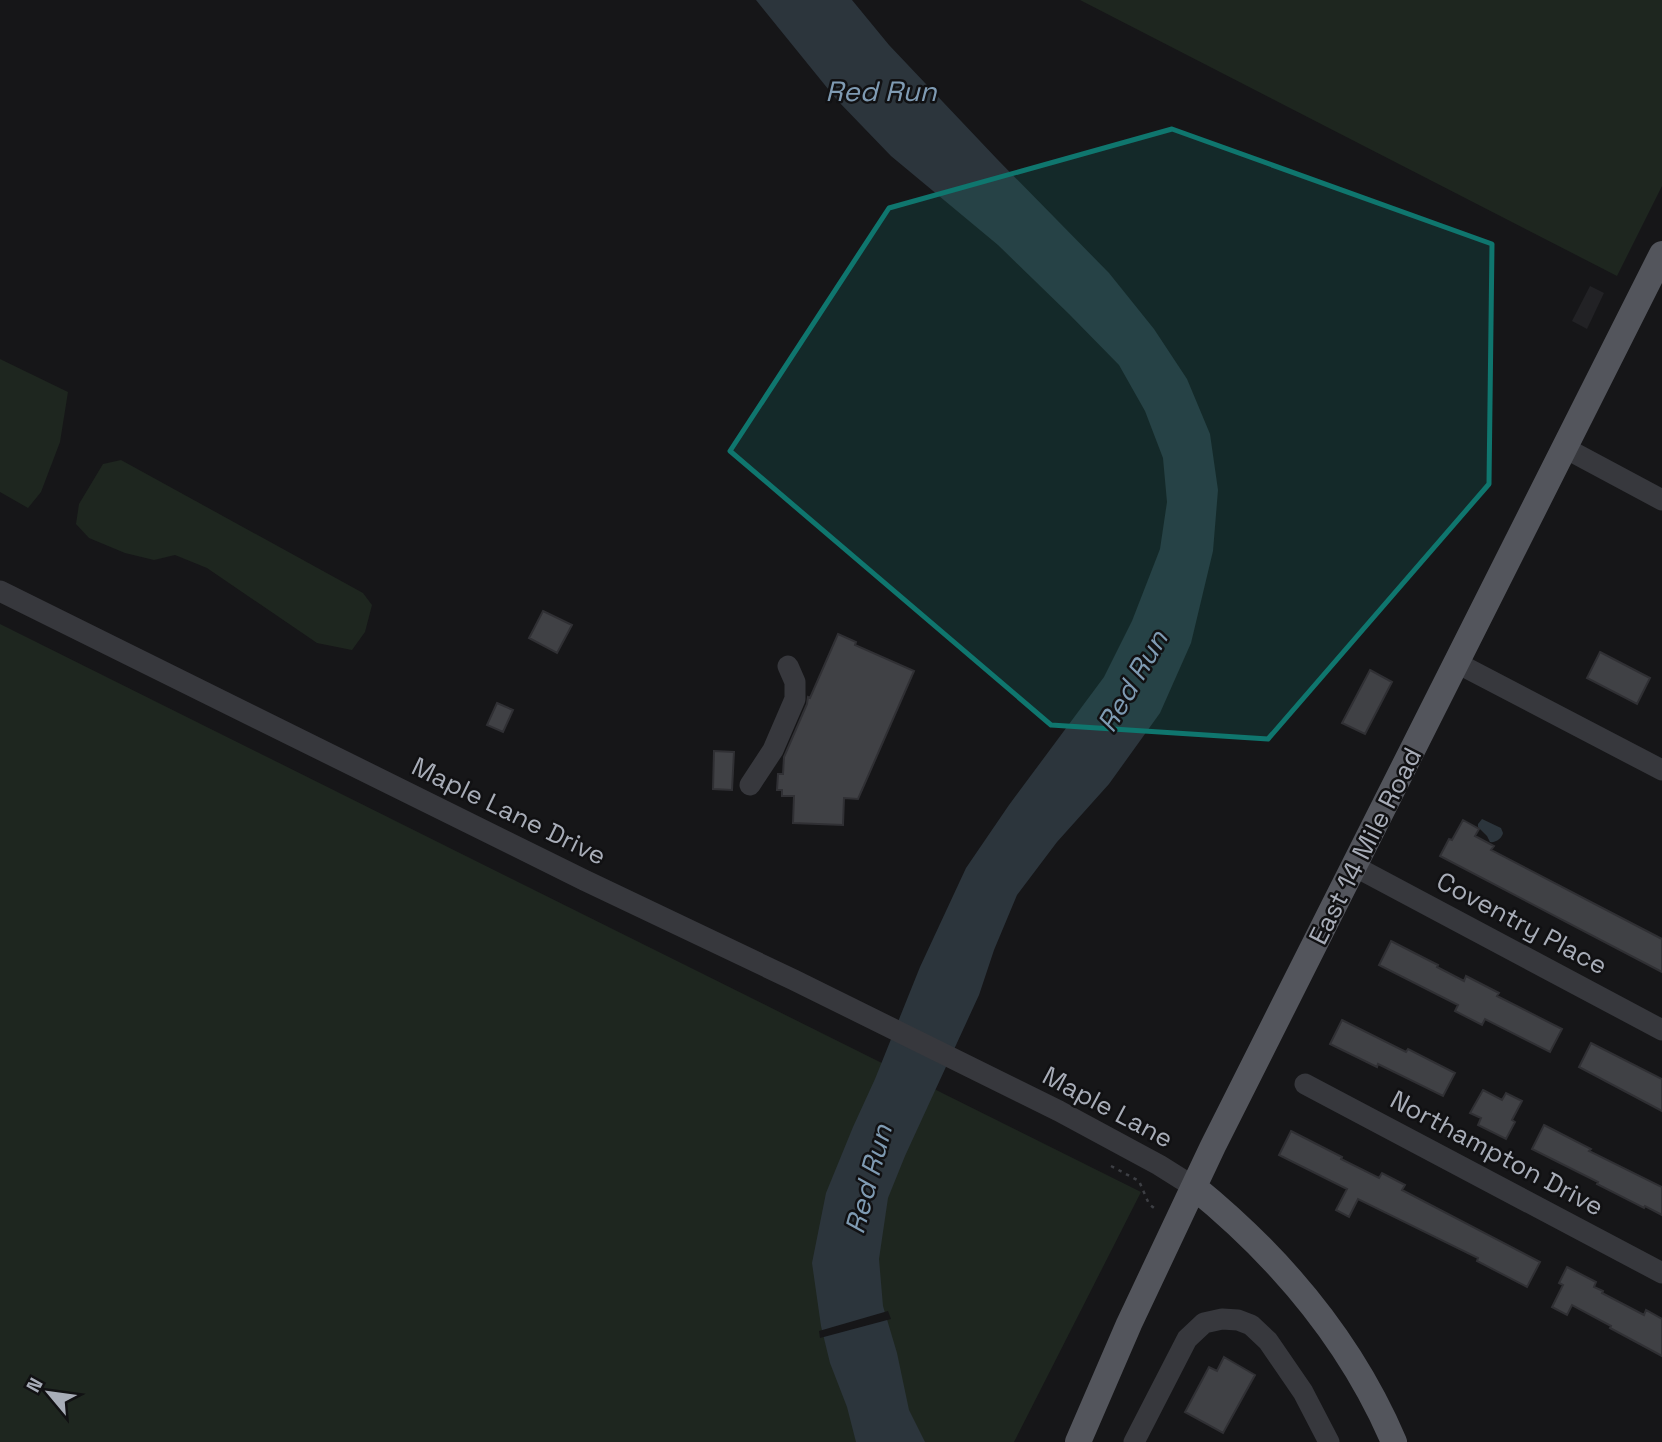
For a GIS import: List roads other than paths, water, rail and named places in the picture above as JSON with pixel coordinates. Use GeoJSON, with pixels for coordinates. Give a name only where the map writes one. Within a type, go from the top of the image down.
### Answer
{"type":"FeatureCollection","features":[{"type":"Feature","properties":{"kind":"main road","name":"East 14 Mile Road"},"geometry":{"type":"LineString","coordinates":[[1078,1442],[1129,1324],[1194,1187],[1662,254]]}},
{"type":"Feature","properties":{"kind":"main road"},"geometry":{"type":"LineString","coordinates":[[1194,1187],[1225,1212],[1288,1276],[1338,1338],[1375,1399],[1394,1442]]}},
{"type":"Feature","properties":{"kind":"street"},"geometry":{"type":"LineString","coordinates":[[1565,448],[1662,500]]}},
{"type":"Feature","properties":{"kind":"street","name":"Maple Lane Drive"},"geometry":{"type":"LineString","coordinates":[[0,592],[994,1079]]}},
{"type":"Feature","properties":{"kind":"street"},"geometry":{"type":"LineString","coordinates":[[1457,663],[1662,770]]}},
{"type":"Feature","properties":{"kind":"street"},"geometry":{"type":"LineString","coordinates":[[750,785],[773,750],[795,699],[795,682],[788,666]]}},
{"type":"Feature","properties":{"kind":"street","name":"Coventry Place"},"geometry":{"type":"LineString","coordinates":[[1354,866],[1662,1030]]}},
{"type":"Feature","properties":{"kind":"street","name":"Maple Lane"},"geometry":{"type":"LineString","coordinates":[[994,1079],[1159,1165],[1194,1187]]}},
{"type":"Feature","properties":{"kind":"street","name":"Northampton Drive"},"geometry":{"type":"LineString","coordinates":[[1305,1084],[1662,1273]]}},
{"type":"Feature","properties":{"kind":"street"},"geometry":{"type":"LineString","coordinates":[[1135,1442],[1187,1339],[1204,1323],[1222,1319],[1238,1320],[1251,1325],[1269,1341],[1303,1392],[1329,1442]]}},
{"type":"Feature","properties":{"kind":"water","name":"Red Run"},"geometry":{"type":"Polygon","coordinates":[[[756,0],[852,0],[889,45],[1109,273],[1154,329],[1187,379],[1210,434],[1218,490],[1213,551],[1191,643],[1160,713],[1109,784],[1057,842],[1017,895],[979,995],[888,1198],[879,1259],[883,1306],[897,1353],[909,1410],[925,1442],[856,1442],[847,1407],[830,1363],[821,1326],[812,1263],[826,1193],[920,967],[966,868],[1104,677],[1132,621],[1160,549],[1167,502],[1163,458],[1145,411],[1119,365],[998,245],[891,156],[837,100],[756,0]]]}},
{"type":"Feature","properties":{"kind":"water"},"geometry":{"type":"Polygon","coordinates":[[[1482,819],[1501,828],[1503,833],[1498,840],[1490,842],[1478,827],[1482,819]]]}}]}
